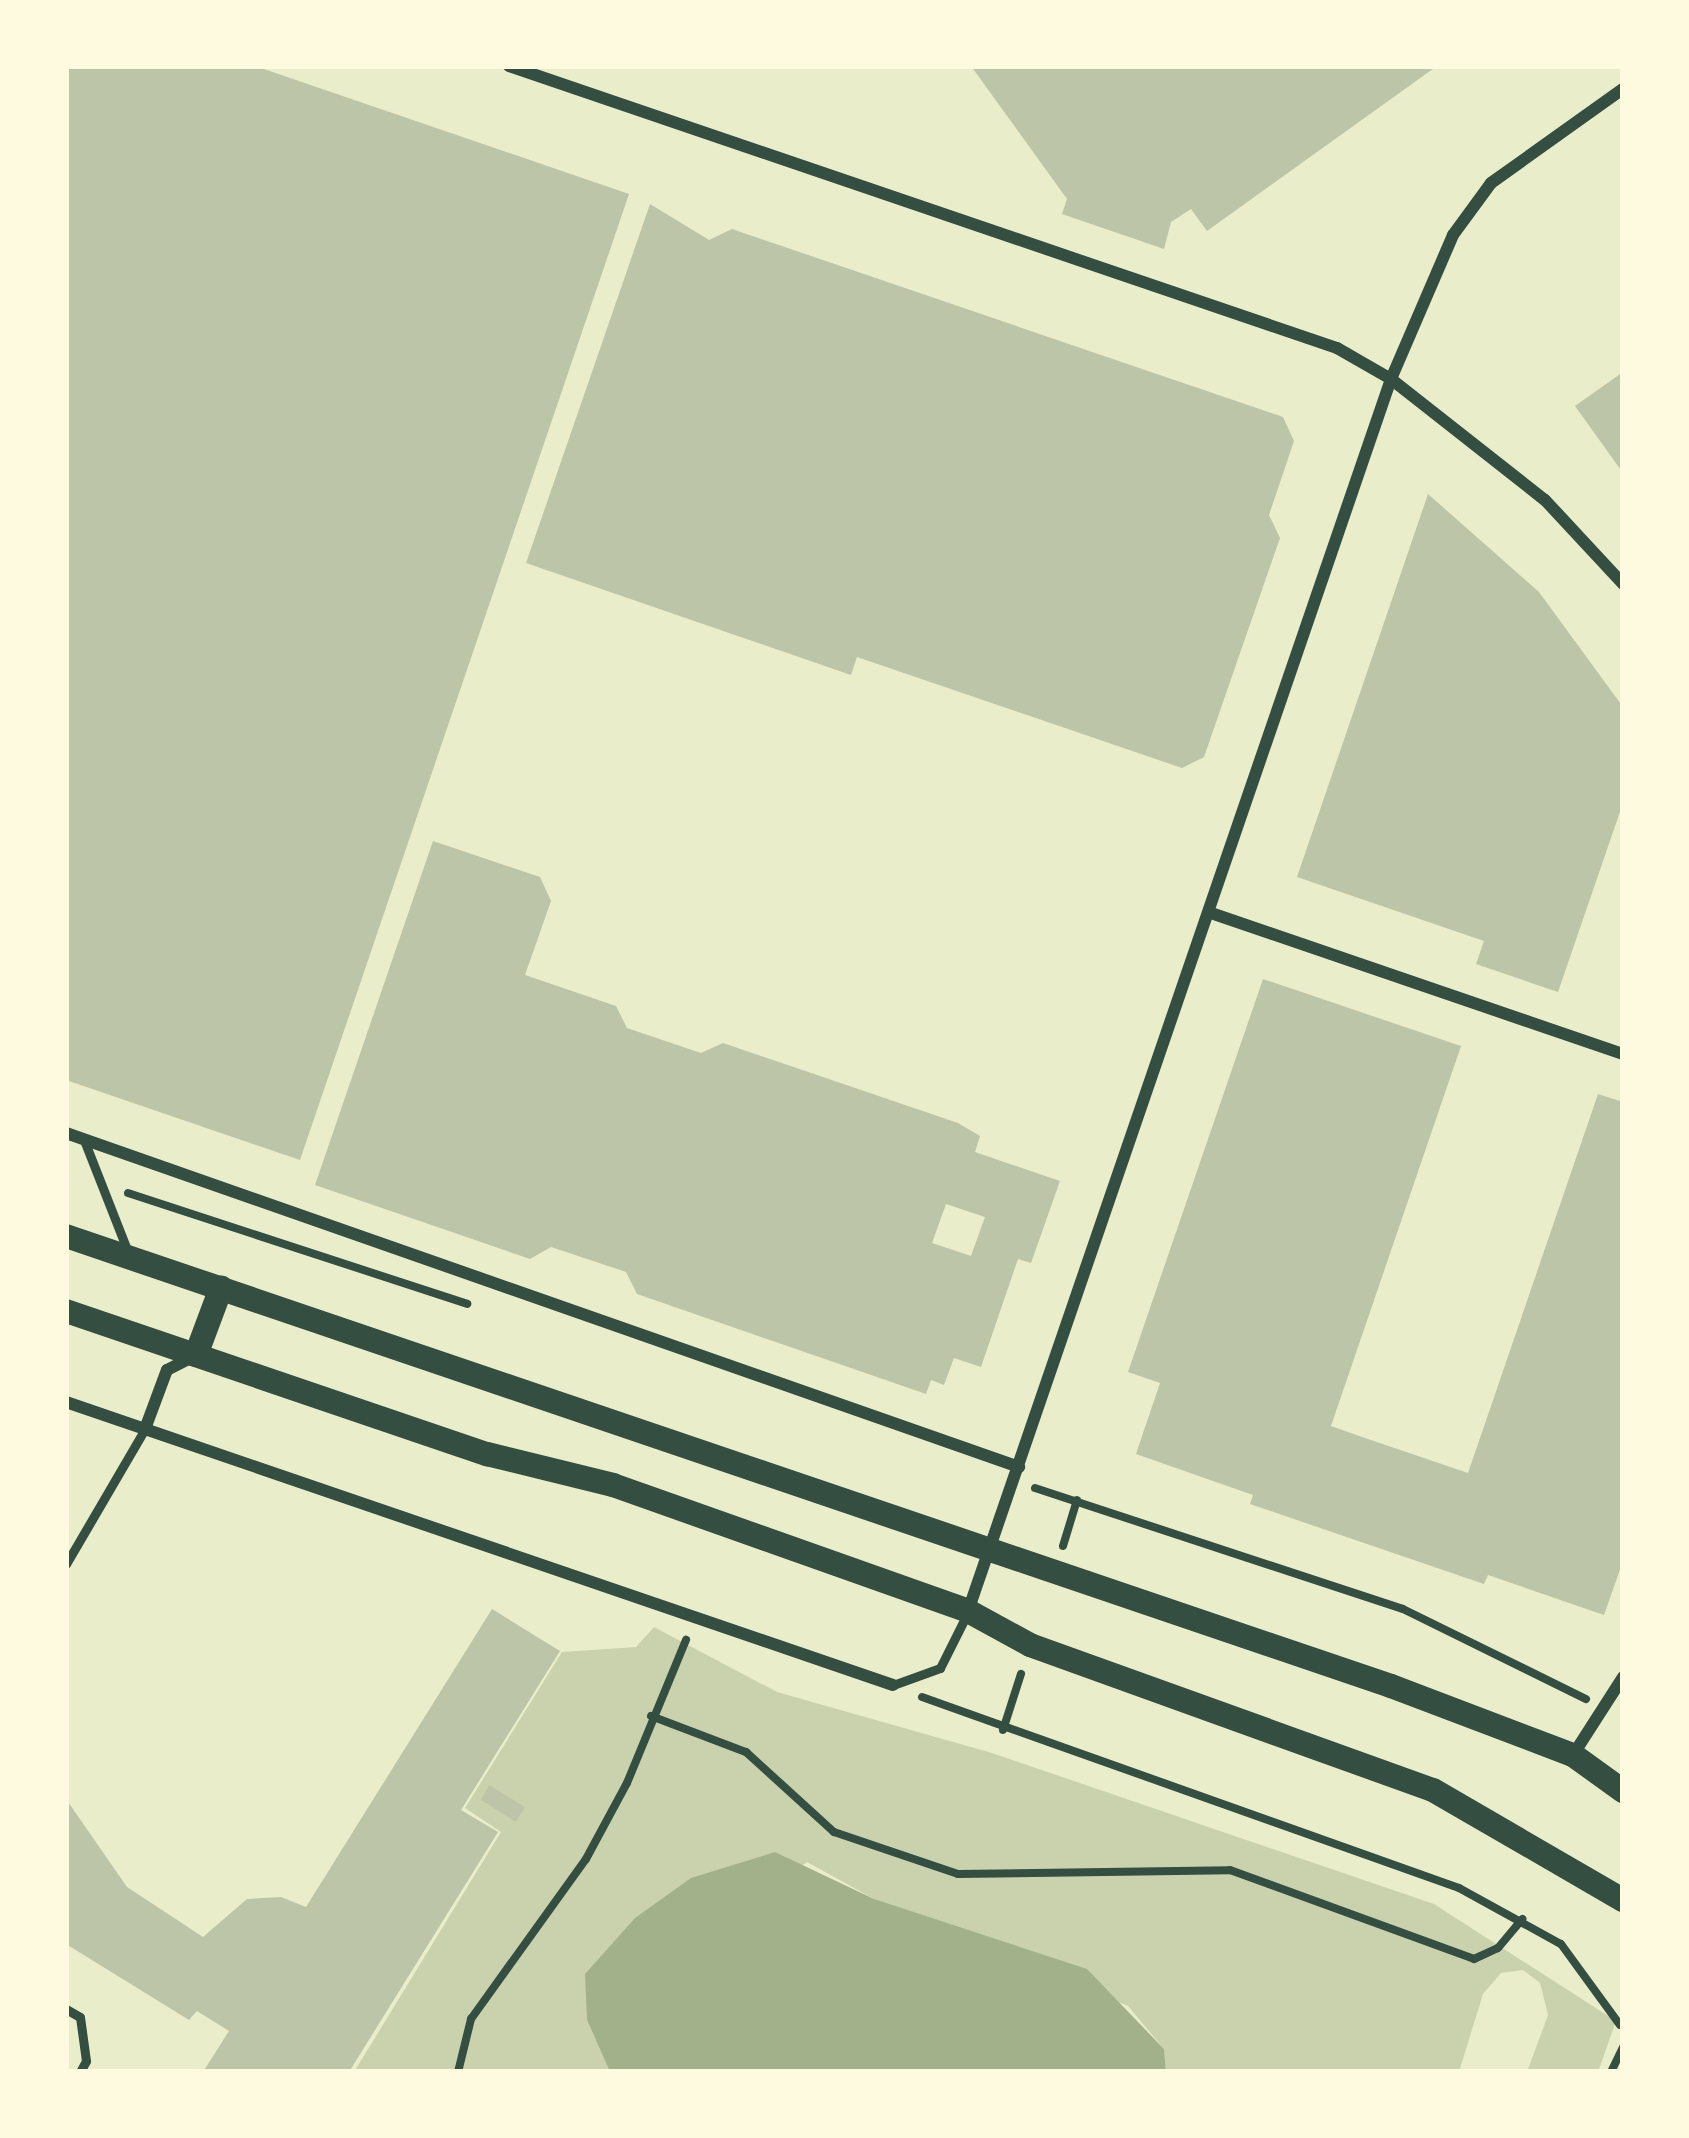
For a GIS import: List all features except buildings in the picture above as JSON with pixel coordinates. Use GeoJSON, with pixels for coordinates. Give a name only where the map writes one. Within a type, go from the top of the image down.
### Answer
{"type":"FeatureCollection","features":[{"type":"Feature","properties":{"kind":"main road"},"geometry":{"type":"LineString","coordinates":[[66,1236],[1573,1755],[1623,1791]]}},
{"type":"Feature","properties":{"kind":"main road"},"geometry":{"type":"LineString","coordinates":[[196,1355],[220,1288]]}},
{"type":"Feature","properties":{"kind":"main road"},"geometry":{"type":"LineString","coordinates":[[66,1311],[487,1454],[613,1485],[968,1611],[1030,1645],[1433,1790],[1623,1900]]}},
{"type":"Feature","properties":{"kind":"street"},"geometry":{"type":"LineString","coordinates":[[509,66],[1337,348],[1391,379],[1545,500],[1623,584]]}},
{"type":"Feature","properties":{"kind":"street"},"geometry":{"type":"LineString","coordinates":[[968,1611],[1391,379],[1453,235],[1491,183],[1623,89]]}},
{"type":"Feature","properties":{"kind":"street"},"geometry":{"type":"LineString","coordinates":[[1211,914],[1623,1054]]}},
{"type":"Feature","properties":{"kind":"street"},"geometry":{"type":"LineString","coordinates":[[66,1132],[1019,1467]]}},
{"type":"Feature","properties":{"kind":"street"},"geometry":{"type":"LineString","coordinates":[[145,1429],[167,1370],[196,1355]]}},
{"type":"Feature","properties":{"kind":"street"},"geometry":{"type":"LineString","coordinates":[[66,1402],[893,1685]]}},
{"type":"Feature","properties":{"kind":"street"},"geometry":{"type":"LineString","coordinates":[[1573,1755],[1623,1677]]}},
{"type":"Feature","properties":{"kind":"lane"},"geometry":{"type":"LineString","coordinates":[[83,1139],[130,1257]]}},
{"type":"Feature","properties":{"kind":"lane"},"geometry":{"type":"LineString","coordinates":[[66,1564],[145,1429]]}},
{"type":"Feature","properties":{"kind":"lane"},"geometry":{"type":"LineString","coordinates":[[893,1685],[940,1668],[968,1611]]}},
{"type":"Feature","properties":{"kind":"lane"},"geometry":{"type":"LineString","coordinates":[[66,2009],[80,2017],[86,2061],[80,2072]]}},
{"type":"Feature","properties":{"kind":"path"},"geometry":{"type":"LineString","coordinates":[[458,2072],[471,2019],[586,1859],[697,1617]]}},
{"type":"Feature","properties":{"kind":"path"},"geometry":{"type":"LineString","coordinates":[[893,1685],[1375,1854],[1522,1918],[1561,1944],[1622,2023],[1623,2046],[1611,2072]]}},
{"type":"Feature","properties":{"kind":"path"},"geometry":{"type":"LineString","coordinates":[[652,1716],[746,1752],[834,1832],[958,1874],[1230,1870],[1474,1959],[1498,1948],[1522,1918]]}},
{"type":"Feature","properties":{"kind":"shaded area"},"geometry":{"type":"Polygon","coordinates":[[[654,1627],[777,1692],[992,1753],[1434,1904],[1616,2021],[1598,2072],[1527,2072],[1548,2015],[1540,1983],[1523,1970],[1501,1973],[1483,1994],[1459,2072],[1166,2072],[1164,2049],[1128,2006],[874,1899],[807,1862],[587,2020],[610,2072],[354,2072],[501,1832],[465,1808],[562,1652],[636,1647],[654,1627]]]}},
{"type":"Feature","properties":{"kind":"shaded area"},"geometry":{"type":"Polygon","coordinates":[[[775,1852],[874,1899],[1087,1969],[1164,2049],[1166,2072],[610,2072],[587,2020],[585,1974],[635,1918],[691,1878],[775,1852]]]}}]}
